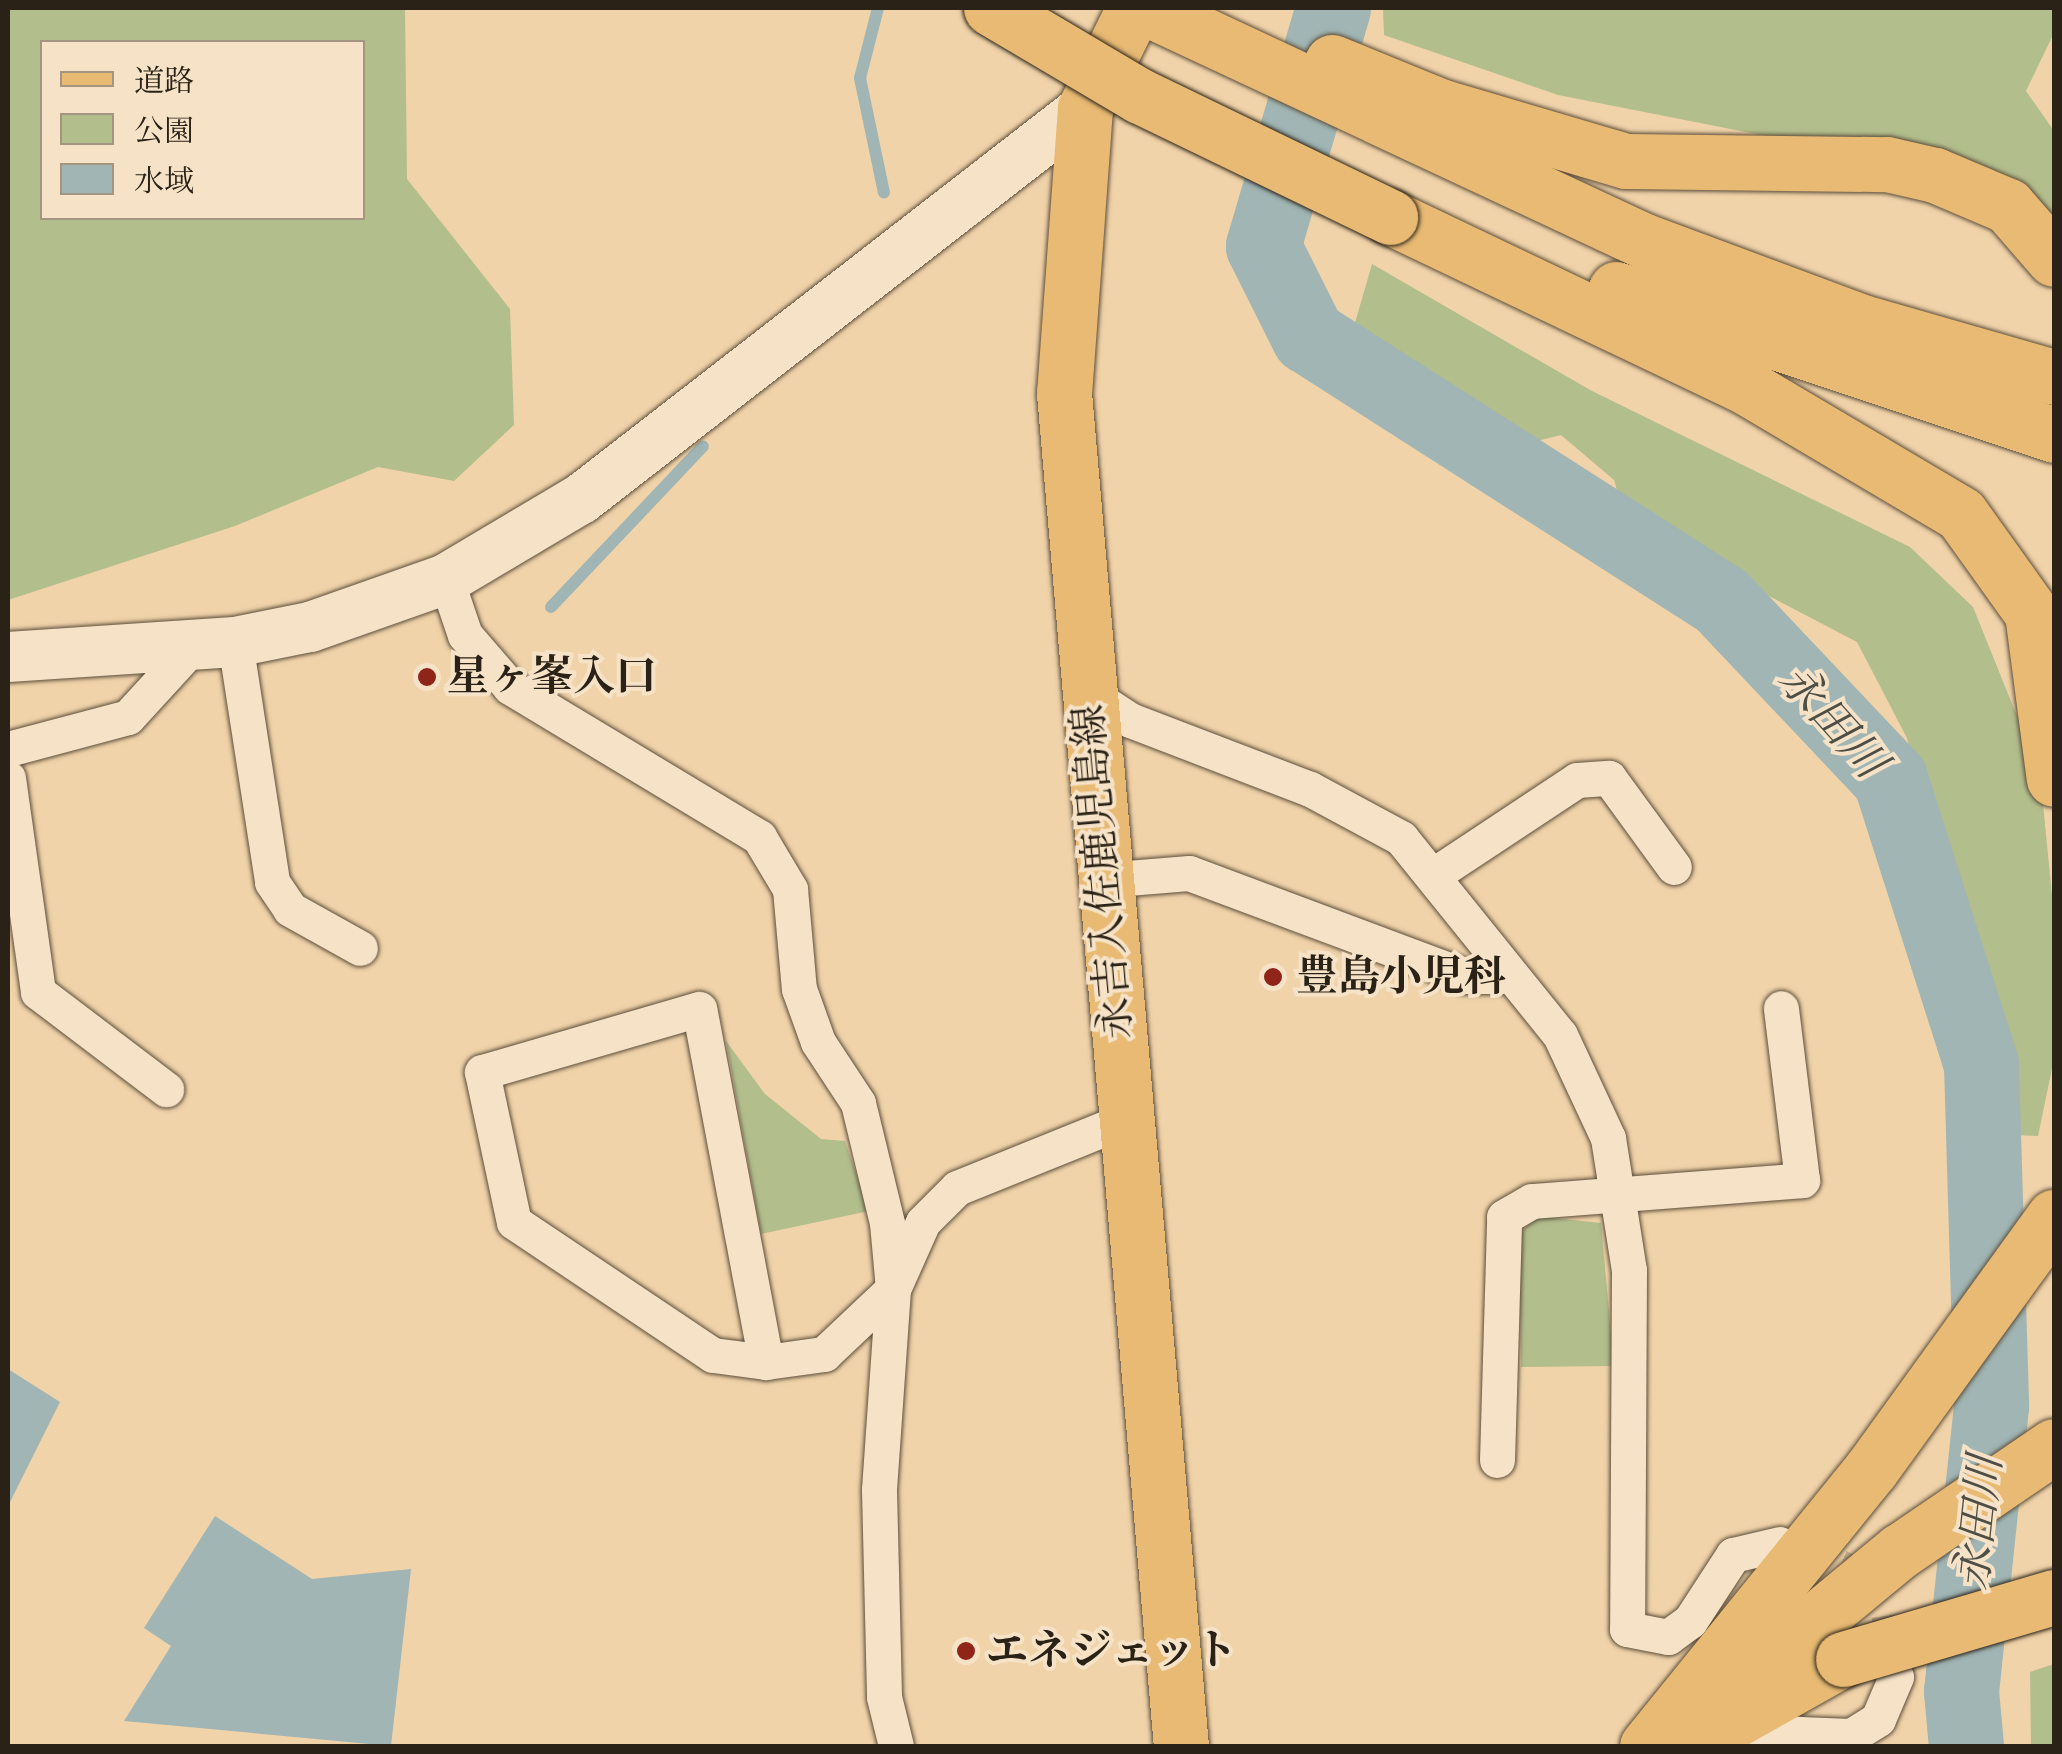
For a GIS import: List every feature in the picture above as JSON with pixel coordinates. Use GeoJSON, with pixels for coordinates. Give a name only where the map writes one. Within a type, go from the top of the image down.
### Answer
{"type":"FeatureCollection","features":[{"type":"Feature","properties":{"kind":"main road"},"geometry":{"type":"LineString","coordinates":[[991,8],[1140,96],[1396,206],[1609,287],[2054,435]]}},
{"type":"Feature","properties":{"kind":"main road"},"geometry":{"type":"LineString","coordinates":[[1018,8],[1748,388],[1961,514],[2032,614],[2054,779]]}},
{"type":"Feature","properties":{"kind":"main road","name":"永吉入佐鹿児島線"},"geometry":{"type":"LineString","coordinates":[[1134,8],[1086,108],[1064,393],[1102,880],[1181,1746]]}},
{"type":"Feature","properties":{"kind":"main road"},"geometry":{"type":"LineString","coordinates":[[1146,8],[1431,125],[1626,161],[1888,164],[1935,175],[2008,206],[2054,258]]}},
{"type":"Feature","properties":{"kind":"main road"},"geometry":{"type":"LineString","coordinates":[[1211,8],[1431,125],[1807,302],[2054,377]]}},
{"type":"Feature","properties":{"kind":"main road"},"geometry":{"type":"LineString","coordinates":[[1647,1746],[1872,1468],[2054,1218]]}},
{"type":"Feature","properties":{"kind":"main road"},"geometry":{"type":"LineString","coordinates":[[1664,1746],[1900,1552],[2051,1449]]}},
{"type":"Feature","properties":{"kind":"main road"},"geometry":{"type":"LineString","coordinates":[[1688,1746],[1843,1659],[2054,1597]]}},
{"type":"Feature","properties":{"kind":"street"},"geometry":{"type":"LineString","coordinates":[[8,658],[215,643],[310,628],[446,579],[581,499],[1086,108]]}},
{"type":"Feature","properties":{"kind":"street"},"geometry":{"type":"LineString","coordinates":[[446,579],[465,635],[510,688],[759,837],[790,889],[800,989],[818,1042],[858,1103],[893,1289],[879,1490],[884,1697],[896,1746]]}},
{"type":"Feature","properties":{"kind":"street"},"geometry":{"type":"LineString","coordinates":[[8,749],[128,717],[215,643]]}},
{"type":"Feature","properties":{"kind":"street"},"geometry":{"type":"LineString","coordinates":[[215,643],[272,882],[290,909],[360,948]]}},
{"type":"Feature","properties":{"kind":"street"},"geometry":{"type":"LineString","coordinates":[[1087,692],[1130,720],[1310,788],[1401,838],[1436,874],[1560,1035],[1608,1138],[1629,1270],[1627,1629],[1668,1637],[1690,1621],[1733,1556],[1780,1544]]}},
{"type":"Feature","properties":{"kind":"street"},"geometry":{"type":"LineString","coordinates":[[8,778],[38,992],[166,1089]]}},
{"type":"Feature","properties":{"kind":"street"},"geometry":{"type":"LineString","coordinates":[[1436,874],[1576,780],[1609,778],[1674,867]]}},
{"type":"Feature","properties":{"kind":"street"},"geometry":{"type":"LineString","coordinates":[[1102,880],[1189,873],[1464,976],[1511,976]]}},
{"type":"Feature","properties":{"kind":"street"},"geometry":{"type":"LineString","coordinates":[[1497,1460],[1504,1218],[1532,1201],[1802,1180],[1781,1008]]}},
{"type":"Feature","properties":{"kind":"street"},"geometry":{"type":"LineString","coordinates":[[766,1362],[699,1009],[482,1072],[514,1222],[713,1355],[766,1362],[824,1354],[893,1289],[923,1222],[957,1188],[1125,1120]]}},
{"type":"Feature","properties":{"kind":"street"},"geometry":{"type":"LineString","coordinates":[[1755,1746],[1799,1734],[1851,1736],[1878,1719],[1896,1677]]}},
{"type":"Feature","properties":{"kind":"green space"},"geometry":{"type":"Polygon","coordinates":[[[8,8],[405,8],[407,179],[510,309],[514,425],[454,481],[378,467],[235,526],[8,600],[8,8]]]}},
{"type":"Feature","properties":{"kind":"green space"},"geometry":{"type":"Polygon","coordinates":[[[1383,8],[2054,8],[2054,33],[2026,91],[2054,131],[2054,227],[1811,145],[1558,95],[1384,35],[1383,8]]]}},
{"type":"Feature","properties":{"kind":"green space"},"geometry":{"type":"Polygon","coordinates":[[[1372,264],[1592,391],[1910,547],[1973,607],[2040,773],[2054,916],[2054,1059],[2038,1136],[2010,1135],[1982,1065],[1907,738],[1857,642],[1706,563],[1636,554],[1614,480],[1561,435],[1513,447],[1350,340],[1372,264]]]}},
{"type":"Feature","properties":{"kind":"green space"},"geometry":{"type":"Polygon","coordinates":[[[726,1041],[765,1094],[821,1139],[845,1141],[869,1211],[761,1234],[726,1041]]]}},
{"type":"Feature","properties":{"kind":"green space"},"geometry":{"type":"Polygon","coordinates":[[[1535,1216],[1601,1223],[1614,1366],[1521,1367],[1519,1236],[1535,1216]]]}},
{"type":"Feature","properties":{"kind":"green space"},"geometry":{"type":"Polygon","coordinates":[[[2054,1664],[2054,1746],[2031,1746],[2030,1672],[2054,1664]]]}},
{"type":"Feature","properties":{"kind":"water"},"geometry":{"type":"Polygon","coordinates":[[[8,1369],[60,1402],[8,1506],[8,1369]]]}},
{"type":"Feature","properties":{"kind":"water"},"geometry":{"type":"Polygon","coordinates":[[[215,1516],[312,1579],[411,1569],[391,1746],[124,1721],[171,1646],[144,1628],[215,1516]]]}},
{"type":"Feature","properties":{"kind":"waterway"},"geometry":{"type":"LineString","coordinates":[[878,8],[860,78],[884,193]]}},
{"type":"Feature","properties":{"kind":"waterway","name":"永田川"},"geometry":{"type":"LineString","coordinates":[[1333,8],[1263,246],[1308,336],[1721,600],[1890,779],[1981,1065],[1991,1406],[1961,1691],[1966,1746]]}},
{"type":"Feature","properties":{"kind":"waterway"},"geometry":{"type":"LineString","coordinates":[[551,607],[703,446]]}},
{"type":"Feature","properties":{"kind":"tunnel"},"geometry":{"type":"LineString","coordinates":[[1791,1546],[1859,1575],[1889,1615],[1895,1662]]}},
{"type":"Feature","properties":{"kind":"place","name":"星ヶ峯入口"},"geometry":{"type":"Point","coordinates":[427,677]}},
{"type":"Feature","properties":{"kind":"place","name":"豊島小児科"},"geometry":{"type":"Point","coordinates":[1273,977]}},
{"type":"Feature","properties":{"kind":"place","name":"エネジェット"},"geometry":{"type":"Point","coordinates":[966,1651]}}]}
